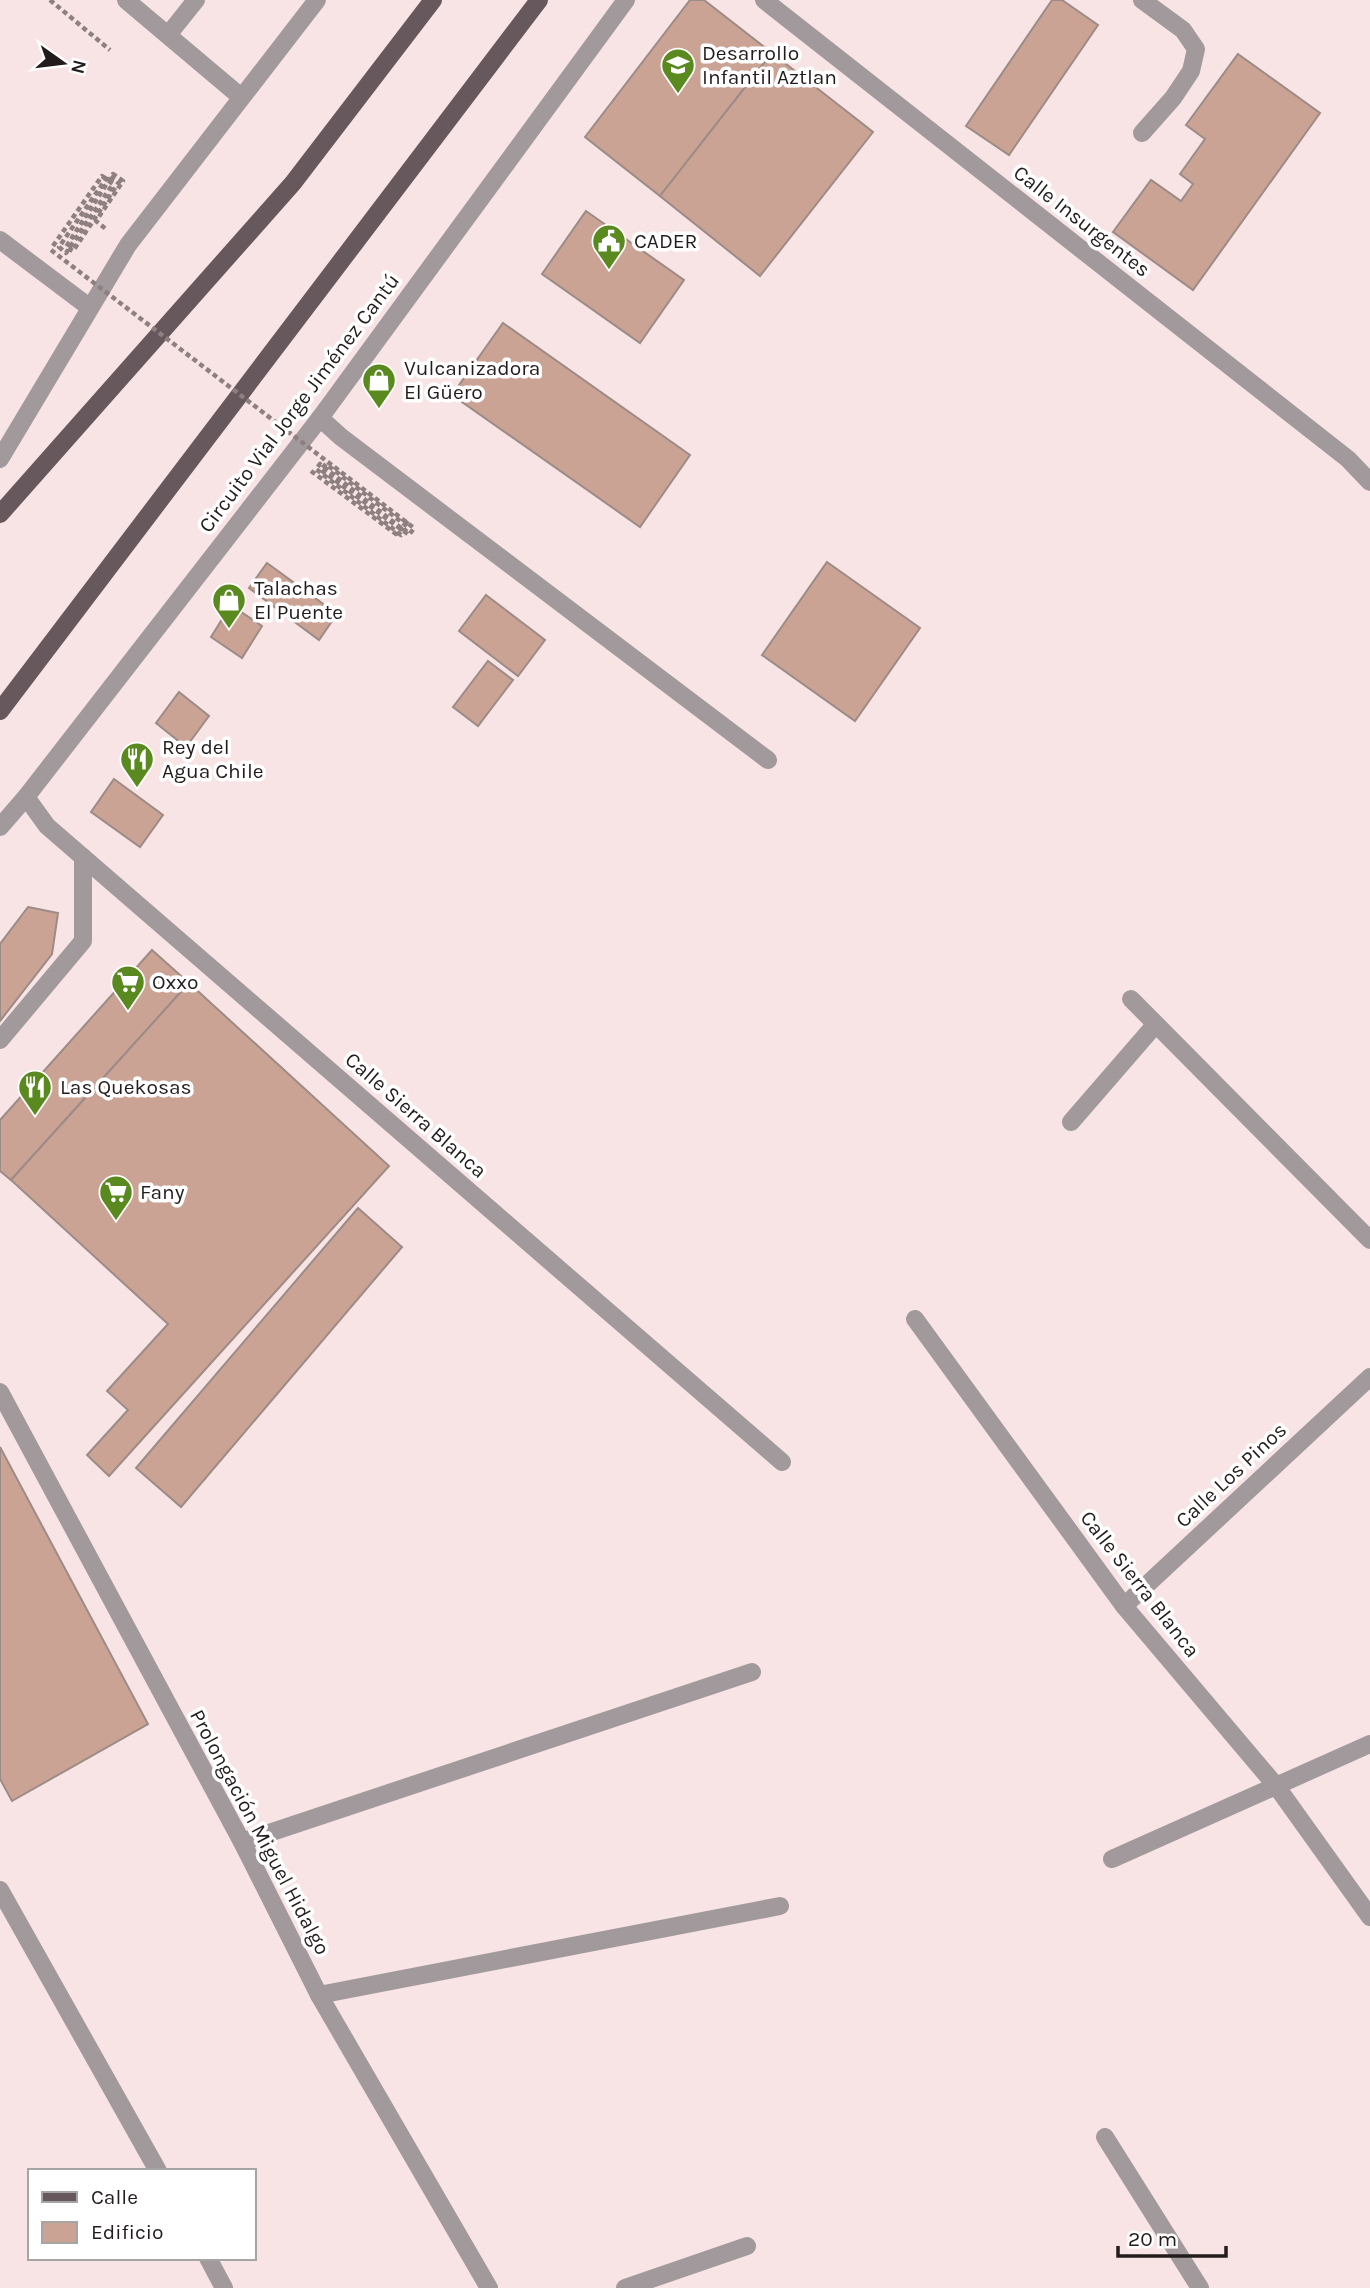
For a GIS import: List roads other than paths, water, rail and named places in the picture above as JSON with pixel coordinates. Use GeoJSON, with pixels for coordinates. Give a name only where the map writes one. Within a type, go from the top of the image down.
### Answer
{"type":"FeatureCollection","features":[{"type":"Feature","properties":{"kind":"main road"},"geometry":{"type":"LineString","coordinates":[[0,513],[293,183],[433,0]]}},
{"type":"Feature","properties":{"kind":"main road"},"geometry":{"type":"LineString","coordinates":[[0,711],[539,0]]}},
{"type":"Feature","properties":{"kind":"street"},"geometry":{"type":"LineString","coordinates":[[168,35],[196,0]]}},
{"type":"Feature","properties":{"kind":"street"},"geometry":{"type":"LineString","coordinates":[[0,458],[128,245],[317,0]]}},
{"type":"Feature","properties":{"kind":"street","name":"Circuito Vial Jorge Jiménez Cantú"},"geometry":{"type":"LineString","coordinates":[[0,827],[320,418],[626,0]]}},
{"type":"Feature","properties":{"kind":"street","name":"Calle Insurgentes"},"geometry":{"type":"LineString","coordinates":[[764,0],[1348,459],[1370,482]]}},
{"type":"Feature","properties":{"kind":"street"},"geometry":{"type":"LineString","coordinates":[[1142,0],[1183,30],[1196,49],[1191,71],[1173,98],[1142,133]]}},
{"type":"Feature","properties":{"kind":"street"},"geometry":{"type":"LineString","coordinates":[[131,1],[241,97]]}},
{"type":"Feature","properties":{"kind":"street"},"geometry":{"type":"LineString","coordinates":[[0,240],[89,307]]}},
{"type":"Feature","properties":{"kind":"street"},"geometry":{"type":"LineString","coordinates":[[320,418],[341,437],[768,760]]}},
{"type":"Feature","properties":{"kind":"street","name":"Calle Sierra Blanca"},"geometry":{"type":"LineString","coordinates":[[26,797],[47,826],[782,1462]]}},
{"type":"Feature","properties":{"kind":"street"},"geometry":{"type":"LineString","coordinates":[[0,1040],[83,941],[83,857]]}},
{"type":"Feature","properties":{"kind":"street"},"geometry":{"type":"LineString","coordinates":[[1131,999],[1370,1240]]}},
{"type":"Feature","properties":{"kind":"street"},"geometry":{"type":"LineString","coordinates":[[1071,1122],[1155,1025]]}},
{"type":"Feature","properties":{"kind":"street","name":"Calle Sierra Blanca"},"geometry":{"type":"LineString","coordinates":[[915,1320],[1124,1606],[1277,1787],[1370,1917]]}},
{"type":"Feature","properties":{"kind":"street","name":"Calle Los Pinos"},"geometry":{"type":"LineString","coordinates":[[1124,1606],[1370,1377]]}},
{"type":"Feature","properties":{"kind":"street","name":"Prolongación Miguel Hidalgo"},"geometry":{"type":"LineString","coordinates":[[0,1392],[242,1842],[319,1995],[489,2288]]}},
{"type":"Feature","properties":{"kind":"street"},"geometry":{"type":"LineString","coordinates":[[242,1842],[752,1672]]}},
{"type":"Feature","properties":{"kind":"street"},"geometry":{"type":"LineString","coordinates":[[1112,1859],[1370,1744]]}},
{"type":"Feature","properties":{"kind":"street"},"geometry":{"type":"LineString","coordinates":[[0,1890],[157,2169]]}},
{"type":"Feature","properties":{"kind":"street"},"geometry":{"type":"LineString","coordinates":[[319,1995],[780,1906]]}},
{"type":"Feature","properties":{"kind":"street"},"geometry":{"type":"LineString","coordinates":[[1105,2137],[1200,2288]]}},
{"type":"Feature","properties":{"kind":"street"},"geometry":{"type":"LineString","coordinates":[[625,2288],[747,2246]]}},
{"type":"Feature","properties":{"kind":"street"},"geometry":{"type":"LineString","coordinates":[[209,2260],[225,2288]]}},
{"type":"Feature","properties":{"kind":"place","name":"Desarrollo Infantil Aztlan"},"geometry":{"type":"Point","coordinates":[678,95]}},
{"type":"Feature","properties":{"kind":"place","name":"CADER"},"geometry":{"type":"Point","coordinates":[609,271]}},
{"type":"Feature","properties":{"kind":"place","name":"Vulcanizadora El Güero"},"geometry":{"type":"Point","coordinates":[379,410]}},
{"type":"Feature","properties":{"kind":"place","name":"Talachas El Puente"},"geometry":{"type":"Point","coordinates":[229,630]}},
{"type":"Feature","properties":{"kind":"place","name":"Rey del Agua Chile"},"geometry":{"type":"Point","coordinates":[137,789]}},
{"type":"Feature","properties":{"kind":"place","name":"Oxxo"},"geometry":{"type":"Point","coordinates":[128,1012]}},
{"type":"Feature","properties":{"kind":"place","name":"Las Quekosas"},"geometry":{"type":"Point","coordinates":[35,1117]}},
{"type":"Feature","properties":{"kind":"place","name":"Fany"},"geometry":{"type":"Point","coordinates":[116,1222]}}]}
